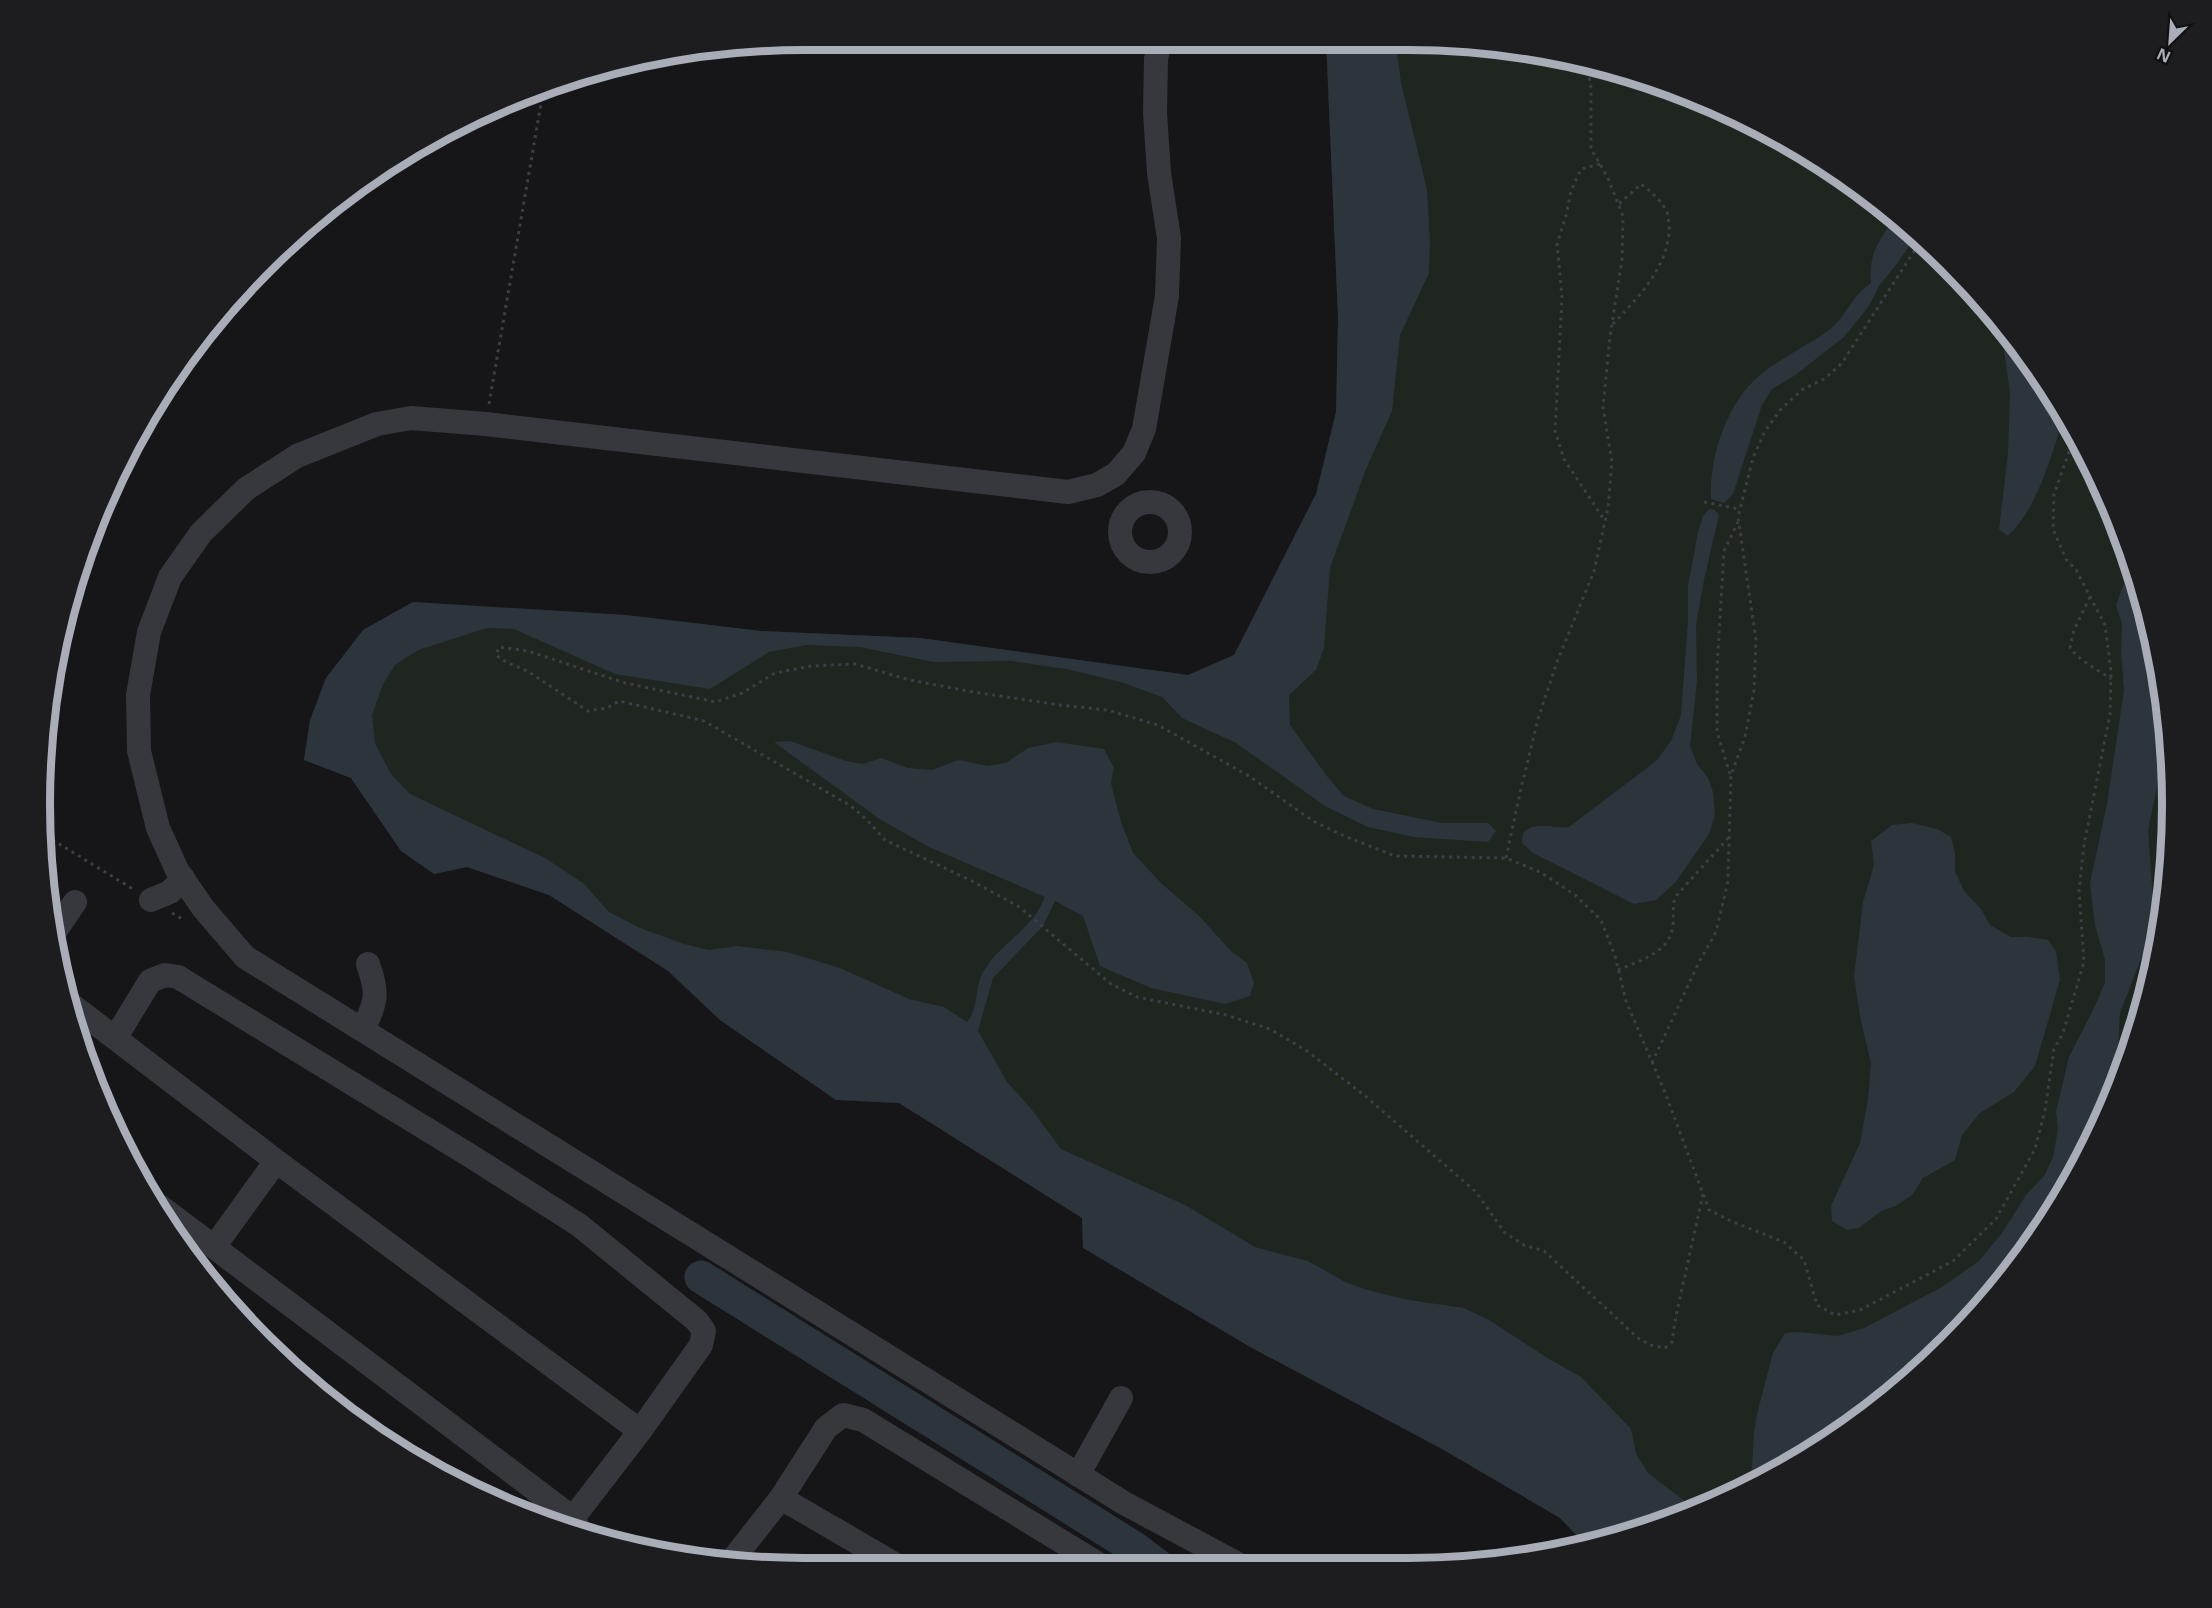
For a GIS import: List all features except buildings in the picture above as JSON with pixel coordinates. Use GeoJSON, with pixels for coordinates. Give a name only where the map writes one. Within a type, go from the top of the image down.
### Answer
{"type":"FeatureCollection","features":[{"type":"Feature","properties":{"kind":"street"},"geometry":{"type":"LineString","coordinates":[[1158,50],[1155,113],[1159,173],[1169,238],[1167,296],[1144,429],[1134,453],[1116,474],[1097,485],[1068,492],[486,424],[411,418],[377,424],[297,456],[246,489],[201,533],[170,578],[149,632],[138,695],[139,751],[158,828],[183,878],[203,908],[245,957],[1133,1509],[1227,1558]]}},
{"type":"Feature","properties":{"kind":"street"},"geometry":{"type":"LineString","coordinates":[[1105,480],[1132,509]]}},
{"type":"Feature","properties":{"kind":"street"},"geometry":{"type":"LineString","coordinates":[[151,900],[170,892],[183,878]]}},
{"type":"Feature","properties":{"kind":"street"},"geometry":{"type":"LineString","coordinates":[[60,925],[75,902]]}},
{"type":"Feature","properties":{"kind":"street"},"geometry":{"type":"LineString","coordinates":[[363,1030],[373,1007],[376,993],[368,964]]}},
{"type":"Feature","properties":{"kind":"street"},"geometry":{"type":"LineString","coordinates":[[116,1037],[150,981],[165,975],[178,976],[579,1225],[697,1321],[704,1331],[701,1345],[579,1524]]}},
{"type":"Feature","properties":{"kind":"street"},"geometry":{"type":"LineString","coordinates":[[78,1010],[276,1161],[640,1431]]}},
{"type":"Feature","properties":{"kind":"street"},"geometry":{"type":"LineString","coordinates":[[214,1247],[276,1161]]}},
{"type":"Feature","properties":{"kind":"street"},"geometry":{"type":"LineString","coordinates":[[172,1216],[570,1521]]}},
{"type":"Feature","properties":{"kind":"street"},"geometry":{"type":"LineString","coordinates":[[1078,1475],[1121,1398]]}},
{"type":"Feature","properties":{"kind":"street"},"geometry":{"type":"LineString","coordinates":[[736,1555],[781,1498],[826,1428],[843,1415],[862,1420],[1089,1558]]}},
{"type":"Feature","properties":{"kind":"street"},"geometry":{"type":"LineString","coordinates":[[781,1498],[884,1558]]}},
{"type":"Feature","properties":{"kind":"path"},"geometry":{"type":"LineString","coordinates":[[1506,858],[1538,718],[1557,662],[1594,571],[1608,508],[1612,462],[1603,407],[1622,259],[1623,216],[1608,178],[1591,149],[1588,72]]}},
{"type":"Feature","properties":{"kind":"path"},"geometry":{"type":"LineString","coordinates":[[486,424],[542,97]]}},
{"type":"Feature","properties":{"kind":"path"},"geometry":{"type":"LineString","coordinates":[[1600,164],[1581,169],[1571,191],[1557,244],[1562,297],[1555,431],[1564,459],[1605,521]]}},
{"type":"Feature","properties":{"kind":"path"},"geometry":{"type":"LineString","coordinates":[[1612,325],[1638,299],[1653,276],[1666,249],[1669,234],[1668,213],[1654,194],[1641,184],[1618,204]]}},
{"type":"Feature","properties":{"kind":"path"},"geometry":{"type":"LineString","coordinates":[[1731,776],[1745,737],[1754,690],[1756,640],[1738,522],[1739,509],[1753,458],[1765,432],[1781,409],[1803,389],[1824,379],[1842,363],[1917,247]]}},
{"type":"Feature","properties":{"kind":"path"},"geometry":{"type":"LineString","coordinates":[[1703,1194],[1691,1238],[1672,1342],[1665,1348],[1650,1345],[1622,1324],[1544,1251],[1524,1245],[1505,1233],[1476,1192],[1364,1095],[1307,1051],[1270,1029],[1226,1015],[1137,997],[1111,984],[1018,906],[970,880],[885,840],[851,806],[731,734],[704,721],[619,701],[607,708],[588,711],[528,672],[502,660],[496,655],[499,647],[528,651],[625,683],[716,702],[742,693],[775,673],[811,666],[855,664],[910,680],[973,692],[1107,710],[1158,725],[1250,776],[1312,821],[1395,856],[1506,858],[1540,872],[1574,894],[1601,920],[1626,1001],[1653,1063],[1703,1194],[1709,1210],[1784,1242],[1804,1260],[1817,1305],[1835,1315],[1860,1310],[1953,1262],[1996,1219],[2035,1149],[2045,1110],[2054,1049],[2063,1033],[2084,962],[2079,890],[2084,844],[2110,714],[2111,679],[2105,625],[2076,570],[2066,559],[2053,529],[2054,494],[2071,445]]}},
{"type":"Feature","properties":{"kind":"path"},"geometry":{"type":"LineString","coordinates":[[1706,503],[1739,509]]}},
{"type":"Feature","properties":{"kind":"path"},"geometry":{"type":"LineString","coordinates":[[1653,1063],[1698,964],[1716,932],[1728,881],[1731,776],[1717,732],[1717,668],[1724,551],[1738,522]]}},
{"type":"Feature","properties":{"kind":"path"},"geometry":{"type":"LineString","coordinates":[[2090,597],[2074,630],[2070,648],[2076,656],[2111,679]]}},
{"type":"Feature","properties":{"kind":"path"},"geometry":{"type":"LineString","coordinates":[[1618,970],[1647,958],[1667,943],[1673,926],[1672,909],[1676,897],[1731,835]]}},
{"type":"Feature","properties":{"kind":"shaded area"},"geometry":{"type":"Polygon","coordinates":[[[1326,50],[1457,51],[1506,56],[1603,75],[1697,107],[1742,127],[1785,151],[1867,205],[1942,270],[2007,345],[2035,385],[2085,470],[2122,561],[2137,609],[2148,657],[2161,755],[2162,804],[2161,853],[2148,951],[2137,999],[2105,1093],[2085,1138],[2035,1223],[2007,1263],[1942,1338],[1867,1403],[1827,1431],[1742,1481],[1697,1501],[1651,1518],[1580,1538],[1560,1518],[1442,1449],[1252,1348],[1083,1248],[1082,1218],[899,1103],[836,1100],[720,1020],[668,971],[549,895],[467,867],[434,874],[401,851],[351,778],[304,760],[310,720],[326,678],[363,630],[413,602],[626,615],[761,631],[920,638],[1188,675],[1234,655],[1316,494],[1336,412],[1338,317],[1326,50]]]}},
{"type":"Feature","properties":{"kind":"shaded area"},"geometry":{"type":"Polygon","coordinates":[[[1326,50],[1397,50],[1401,82],[1427,190],[1429,273],[1400,335],[1392,411],[1366,469],[1330,568],[1324,648],[1316,670],[1289,695],[1290,725],[1344,796],[1373,809],[1442,823],[1488,823],[1496,831],[1488,842],[1414,837],[1368,827],[1325,806],[1236,743],[1182,718],[1162,697],[1121,682],[1066,669],[1011,661],[933,662],[860,647],[806,645],[769,652],[710,689],[615,674],[514,629],[487,628],[418,650],[395,665],[383,684],[372,715],[375,743],[391,774],[410,794],[545,858],[583,883],[609,912],[640,928],[684,944],[709,950],[737,946],[787,952],[840,968],[909,999],[944,1007],[967,1022],[974,1010],[979,983],[985,969],[1033,918],[1045,897],[929,847],[881,820],[774,742],[790,741],[846,761],[863,764],[881,758],[908,768],[932,770],[958,760],[988,766],[1006,763],[1028,748],[1056,742],[1104,749],[1114,768],[1111,783],[1121,822],[1133,853],[1161,883],[1199,916],[1232,952],[1247,963],[1254,983],[1250,996],[1225,1004],[1151,988],[1100,966],[1083,916],[1055,901],[1043,926],[993,978],[978,1031],[1007,1082],[1032,1110],[1061,1149],[1185,1205],[1255,1247],[1308,1261],[1347,1283],[1371,1291],[1409,1300],[1464,1308],[1489,1320],[1581,1377],[1631,1429],[1636,1454],[1648,1473],[1688,1504],[1651,1518],[1580,1538],[1560,1518],[1442,1449],[1252,1348],[1083,1248],[1082,1218],[899,1103],[836,1100],[720,1020],[668,971],[549,895],[467,867],[434,874],[401,851],[351,778],[304,760],[310,720],[326,678],[363,630],[413,602],[626,615],[761,631],[920,638],[1188,675],[1234,655],[1316,494],[1336,412],[1338,317],[1326,50]]]}},
{"type":"Feature","properties":{"kind":"shaded area"},"geometry":{"type":"Polygon","coordinates":[[[1890,224],[1911,243],[1879,286],[1869,306],[1844,337],[1794,376],[1772,389],[1762,405],[1733,494],[1724,503],[1711,499],[1713,466],[1717,448],[1729,415],[1738,400],[1760,375],[1835,325],[1859,293],[1871,283],[1871,263],[1880,240],[1890,224]]]}},
{"type":"Feature","properties":{"kind":"shaded area"},"geometry":{"type":"Polygon","coordinates":[[[2003,340],[2061,427],[2036,496],[2019,524],[2008,536],[1999,529],[2008,454],[2010,392],[2003,340]]]}},
{"type":"Feature","properties":{"kind":"shaded area"},"geometry":{"type":"Polygon","coordinates":[[[1709,509],[1715,510],[1719,515],[1696,625],[1697,681],[1690,746],[1697,764],[1708,778],[1713,792],[1715,815],[1709,834],[1675,883],[1656,900],[1634,904],[1533,853],[1522,843],[1523,833],[1539,826],[1569,827],[1656,761],[1671,741],[1681,715],[1688,621],[1688,586],[1698,532],[1703,516],[1709,509]]]}},
{"type":"Feature","properties":{"kind":"shaded area"},"geometry":{"type":"Polygon","coordinates":[[[2127,576],[2148,657],[2156,706],[2161,764],[2148,830],[2153,899],[2145,948],[2120,1013],[2117,1059],[2105,1093],[2085,1138],[2035,1223],[2007,1263],[1942,1338],[1867,1403],[1827,1431],[1751,1476],[1757,1414],[1773,1353],[1785,1333],[1838,1336],[1864,1328],[1942,1287],[1979,1261],[2002,1233],[2026,1195],[2044,1176],[2053,1157],[2058,1129],[2056,1111],[2069,1057],[2105,982],[2105,960],[2095,925],[2090,883],[2107,804],[2124,690],[2121,652],[2122,624],[2116,605],[2127,576]]]}},
{"type":"Feature","properties":{"kind":"shaded area"},"geometry":{"type":"Polygon","coordinates":[[[1912,823],[1937,829],[1951,837],[1955,853],[1955,871],[1964,891],[1981,909],[1990,925],[2011,937],[2048,940],[2056,951],[2060,980],[2035,1066],[2014,1092],[1980,1113],[1962,1135],[1955,1160],[1923,1178],[1912,1195],[1896,1206],[1881,1211],[1859,1228],[1847,1230],[1832,1221],[1831,1206],[1860,1143],[1868,1099],[1871,1063],[1861,1022],[1854,976],[1863,902],[1874,865],[1871,841],[1892,825],[1912,823]]]}},
{"type":"Feature","properties":{"kind":"waterway"},"geometry":{"type":"LineString","coordinates":[[701,1277],[1148,1558]]}}]}
